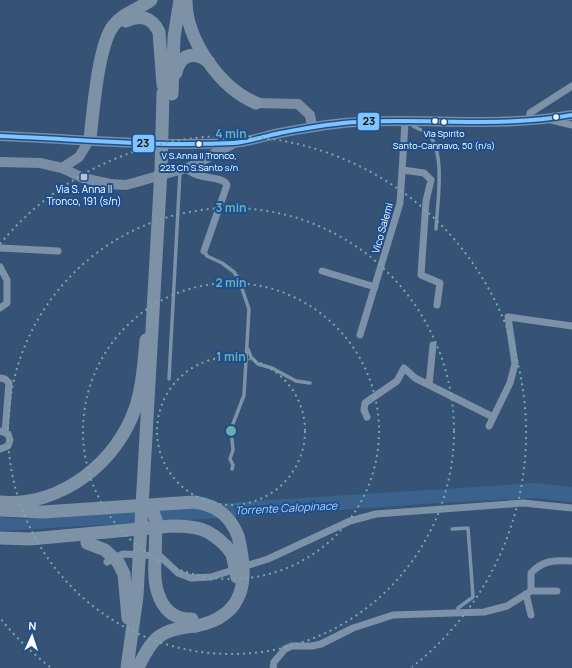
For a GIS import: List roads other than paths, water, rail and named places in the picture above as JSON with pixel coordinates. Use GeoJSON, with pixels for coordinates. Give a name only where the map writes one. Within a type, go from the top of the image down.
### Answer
{"type":"FeatureCollection","features":[{"type":"Feature","properties":{"kind":"highway"},"geometry":{"type":"LineString","coordinates":[[90,139],[95,94],[106,41],[113,26],[124,15],[142,7],[151,0]]}},
{"type":"Feature","properties":{"kind":"highway"},"geometry":{"type":"LineString","coordinates":[[137,668],[151,507],[166,90],[165,44],[172,0]]}},
{"type":"Feature","properties":{"kind":"highway"},"geometry":{"type":"LineString","coordinates":[[127,668],[137,596],[147,561],[154,297],[166,90],[180,0]]}},
{"type":"Feature","properties":{"kind":"highway"},"geometry":{"type":"LineString","coordinates":[[186,0],[186,15],[191,30],[220,79],[242,97],[256,103]]}},
{"type":"Feature","properties":{"kind":"highway"},"geometry":{"type":"LineString","coordinates":[[113,26],[135,16],[150,20],[156,25],[159,32],[166,90]]}},
{"type":"Feature","properties":{"kind":"highway"},"geometry":{"type":"LineString","coordinates":[[166,90],[177,66],[183,57],[188,54],[197,55],[210,63]]}},
{"type":"Feature","properties":{"kind":"highway"},"geometry":{"type":"LineString","coordinates":[[0,502],[32,500],[59,491],[77,482],[96,468],[120,440],[130,421],[138,398],[148,320],[154,297]]}},
{"type":"Feature","properties":{"kind":"highway"},"geometry":{"type":"LineString","coordinates":[[0,510],[43,512],[179,502],[205,504],[218,509],[231,520],[238,536],[242,550],[244,575],[238,599],[228,613],[216,621],[194,623],[174,615],[159,598],[147,561]]}},
{"type":"Feature","properties":{"kind":"highway"},"geometry":{"type":"LineString","coordinates":[[0,538],[30,539],[172,526],[190,526],[205,530],[216,536],[232,554],[237,577],[231,598],[219,611],[210,616],[156,637],[144,654],[137,668]]}},
{"type":"Feature","properties":{"kind":"highway"},"geometry":{"type":"LineString","coordinates":[[0,546],[20,548],[87,543],[105,550],[124,574],[127,592],[128,622],[127,668]]}},
{"type":"Feature","properties":{"kind":"street"},"geometry":{"type":"LineString","coordinates":[[529,120],[530,113],[572,86]]}},
{"type":"Feature","properties":{"kind":"street"},"geometry":{"type":"LineString","coordinates":[[256,103],[298,104],[310,115],[312,126]]}},
{"type":"Feature","properties":{"kind":"street"},"geometry":{"type":"LineString","coordinates":[[0,136],[198,144],[235,143],[312,126],[358,122],[409,123],[529,120],[550,119],[572,115]]}},
{"type":"Feature","properties":{"kind":"street"},"geometry":{"type":"LineString","coordinates":[[550,119],[572,125]]}},
{"type":"Feature","properties":{"kind":"street","name":"Vico Salemi"},"geometry":{"type":"LineString","coordinates":[[360,335],[400,203],[402,170],[409,123]]}},
{"type":"Feature","properties":{"kind":"street"},"geometry":{"type":"LineString","coordinates":[[62,168],[79,157],[90,139]]}},
{"type":"Feature","properties":{"kind":"street"},"geometry":{"type":"LineString","coordinates":[[0,162],[35,162],[62,168],[83,178],[110,184],[126,185],[183,169],[235,143]]}},
{"type":"Feature","properties":{"kind":"street"},"geometry":{"type":"LineString","coordinates":[[183,169],[196,176],[223,180],[227,185],[204,251]]}},
{"type":"Feature","properties":{"kind":"street"},"geometry":{"type":"LineString","coordinates":[[402,170],[424,173],[431,180],[426,201],[421,275],[440,283],[437,305]]}},
{"type":"Feature","properties":{"kind":"street"},"geometry":{"type":"LineString","coordinates":[[0,248],[58,251]]}},
{"type":"Feature","properties":{"kind":"street"},"geometry":{"type":"LineString","coordinates":[[0,268],[7,280],[7,303],[0,308]]}},
{"type":"Feature","properties":{"kind":"street"},"geometry":{"type":"LineString","coordinates":[[322,272],[375,287]]}},
{"type":"Feature","properties":{"kind":"street"},"geometry":{"type":"LineString","coordinates":[[489,426],[510,383],[515,364],[508,317],[572,326]]}},
{"type":"Feature","properties":{"kind":"street"},"geometry":{"type":"LineString","coordinates":[[429,385],[433,345]]}},
{"type":"Feature","properties":{"kind":"street"},"geometry":{"type":"LineString","coordinates":[[367,417],[364,410],[365,403],[397,381],[404,368],[416,378],[494,417]]}},
{"type":"Feature","properties":{"kind":"street"},"geometry":{"type":"LineString","coordinates":[[0,378],[5,379],[9,383],[3,431],[10,437],[10,443],[6,448],[0,449]]}},
{"type":"Feature","properties":{"kind":"street"},"geometry":{"type":"LineString","coordinates":[[113,562],[123,554],[160,556],[178,572],[191,578],[211,576],[268,560],[350,521],[376,514],[523,503],[572,508]]}},
{"type":"Feature","properties":{"kind":"street"},"geometry":{"type":"LineString","coordinates":[[531,615],[528,593],[531,573],[545,562],[555,560],[572,561]]}},
{"type":"Feature","properties":{"kind":"street"},"geometry":{"type":"LineString","coordinates":[[274,668],[274,662],[285,649],[292,646],[312,646],[320,644],[353,628],[393,614],[484,612],[507,606],[528,593],[557,591]]}},
{"type":"Feature","properties":{"kind":"lane"},"geometry":{"type":"LineString","coordinates":[[409,123],[429,135],[435,145],[439,166],[436,229]]}},
{"type":"Feature","properties":{"kind":"lane"},"geometry":{"type":"LineString","coordinates":[[169,378],[183,169]]}},
{"type":"Feature","properties":{"kind":"lane"},"geometry":{"type":"LineString","coordinates":[[204,251],[207,256],[228,267],[239,280],[249,309],[244,395],[231,429],[233,450],[230,460],[233,465],[232,469]]}},
{"type":"Feature","properties":{"kind":"lane"},"geometry":{"type":"LineString","coordinates":[[247,348],[251,356],[258,364],[272,368],[296,381],[310,383]]}},
{"type":"Feature","properties":{"kind":"lane"},"geometry":{"type":"LineString","coordinates":[[452,529],[468,528],[474,596],[458,608],[458,612]]}},
{"type":"Feature","properties":{"kind":"water","name":"Torrente Calopinace"},"geometry":{"type":"Polygon","coordinates":[[[536,483],[572,487],[572,502],[534,498],[0,531],[0,517],[22,519],[269,500],[536,483]]]}},
{"type":"Feature","properties":{"kind":"place","name":"Via Spirito Santo-Cannavo, 50 (n/s)"},"geometry":{"type":"Point","coordinates":[444,122]}},
{"type":"Feature","properties":{"kind":"place","name":"V S.Anna II Tronco, 223 Ch S.Santo s/n"},"geometry":{"type":"Point","coordinates":[199,144]}},
{"type":"Feature","properties":{"kind":"place","name":"Via S. Anna II Tronco, 191 (s/n)"},"geometry":{"type":"Point","coordinates":[84,177]}}]}
